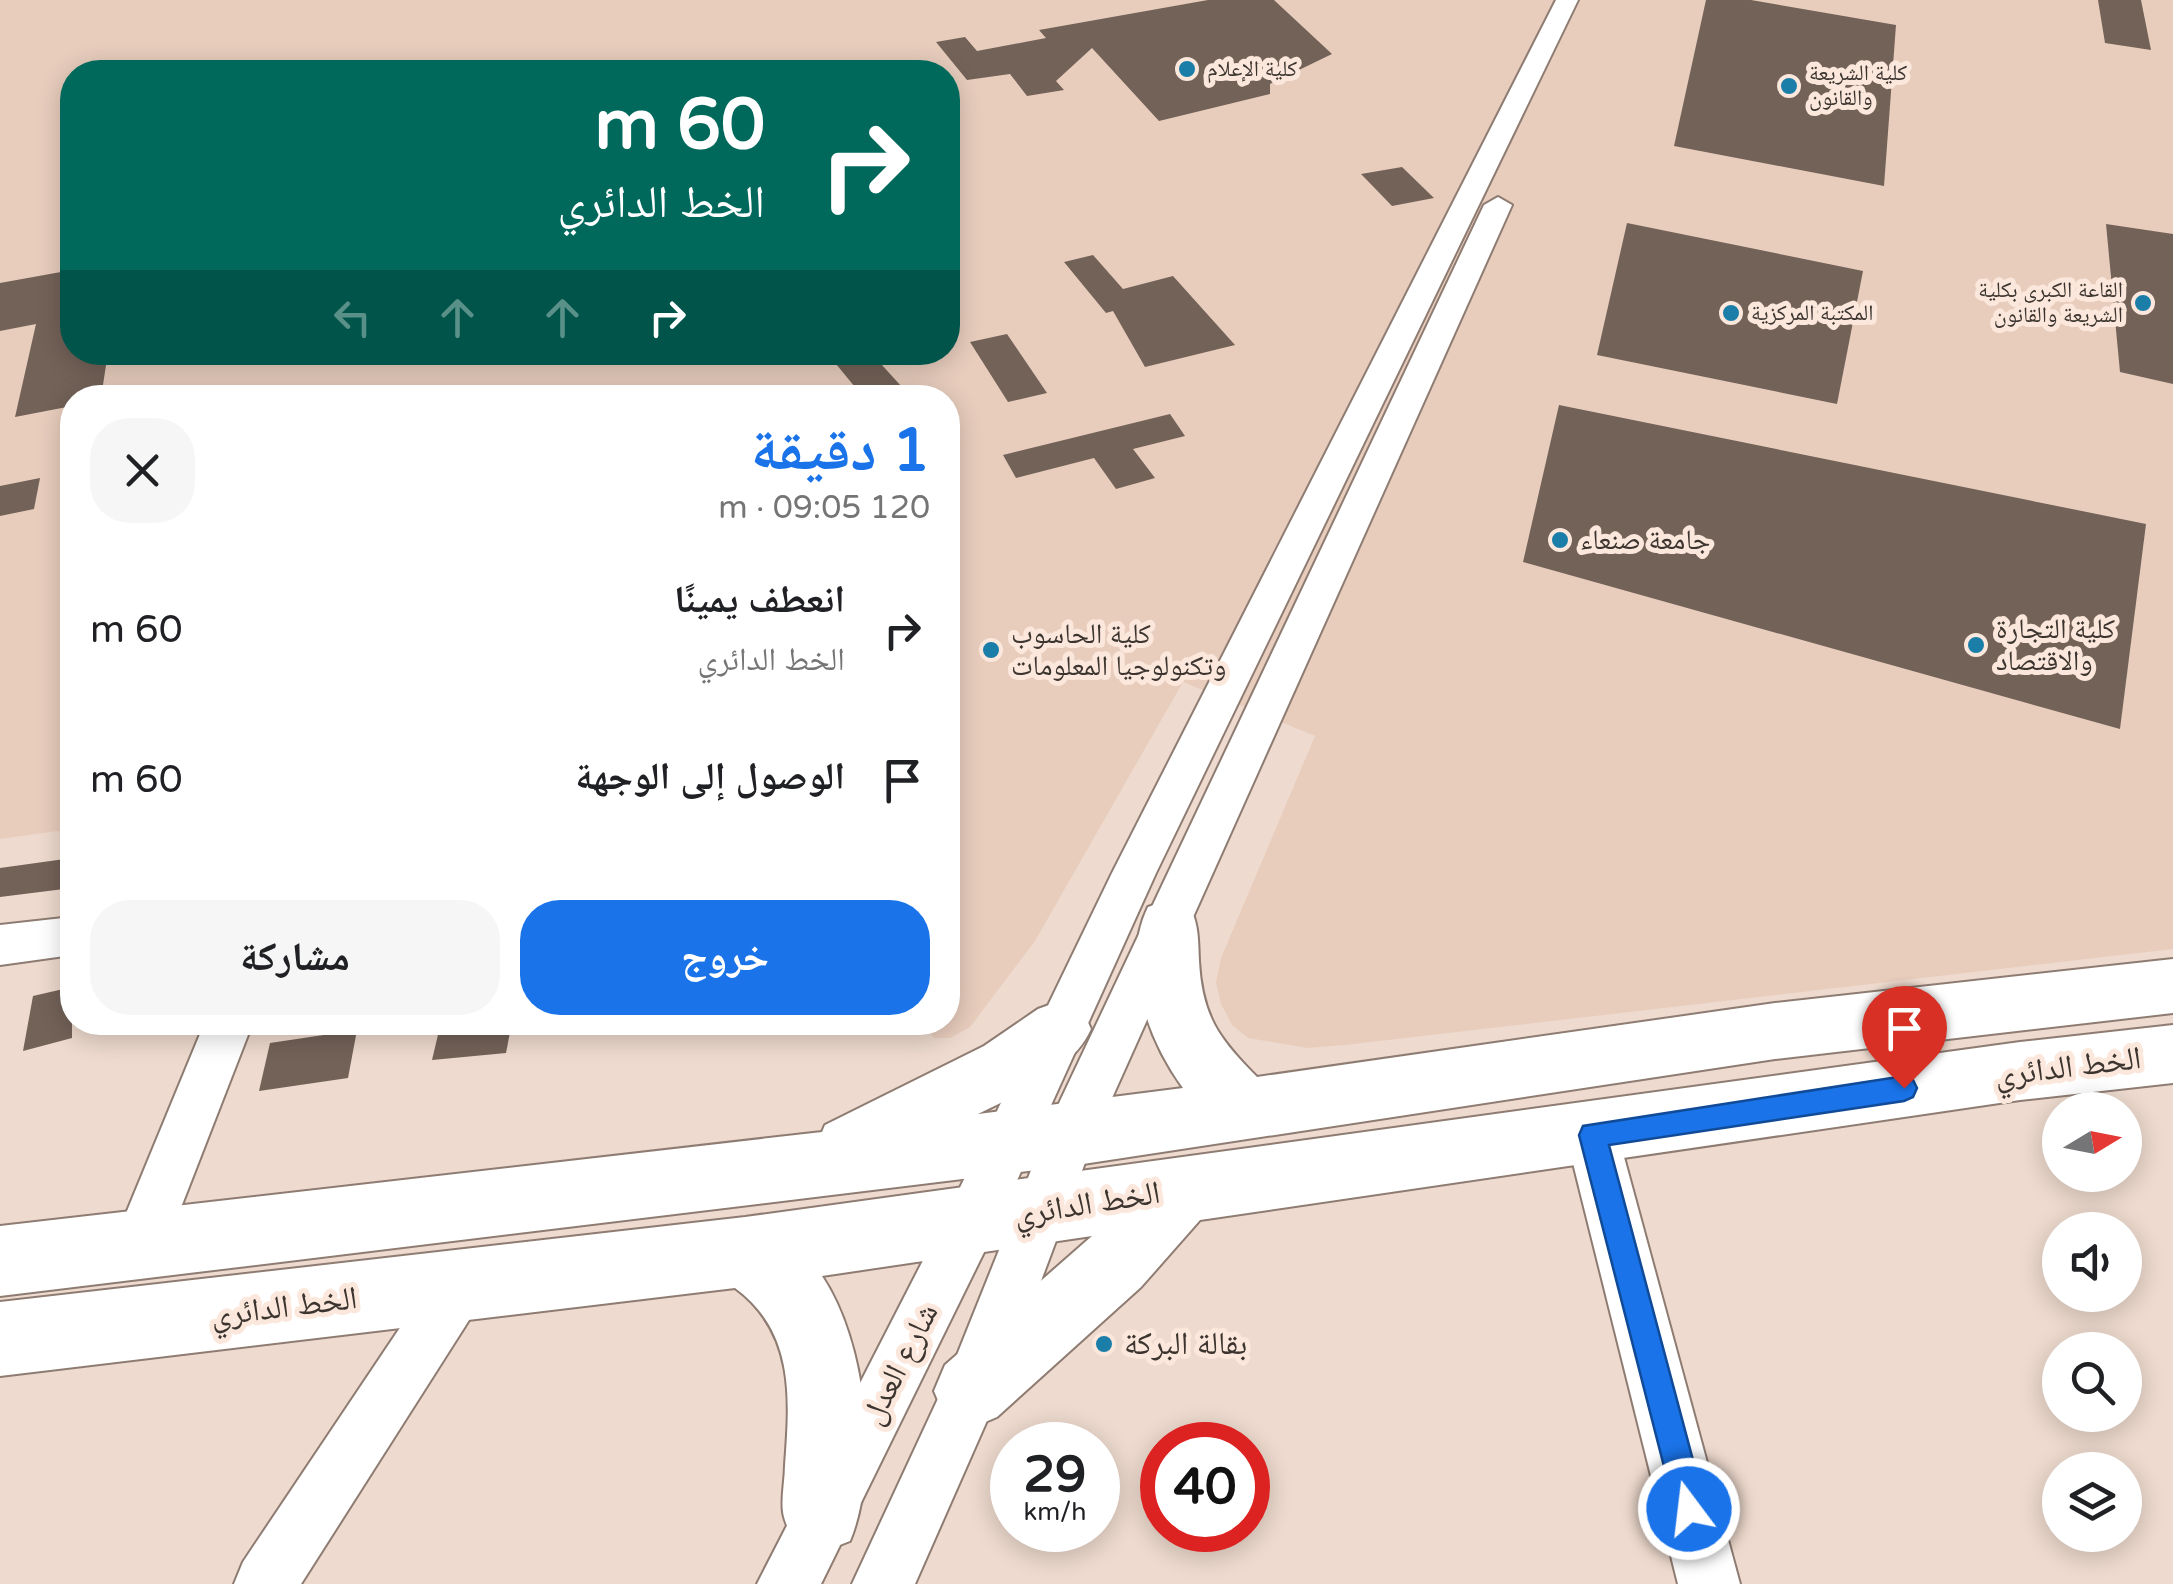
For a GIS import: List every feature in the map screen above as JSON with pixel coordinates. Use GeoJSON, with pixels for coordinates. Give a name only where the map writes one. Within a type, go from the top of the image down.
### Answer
{"type":"FeatureCollection","features":[{"type":"Feature","properties":{"kind":"main road"},"geometry":{"type":"LineString","coordinates":[[1170,925],[1172,1006],[1183,1041],[1244,1109]]}},
{"type":"Feature","properties":{"kind":"main road"},"geometry":{"type":"LineString","coordinates":[[0,1262],[1039,1138],[1775,1031],[2173,986]]}},
{"type":"Feature","properties":{"kind":"main road"},"geometry":{"type":"LineString","coordinates":[[814,1164],[1007,1066],[1060,1030]]}},
{"type":"Feature","properties":{"kind":"main road","name":"الخط الدائري"},"geometry":{"type":"LineString","coordinates":[[0,1339],[745,1252],[1592,1135],[2020,1071],[2173,1054]]}},
{"type":"Feature","properties":{"kind":"main road"},"geometry":{"type":"LineString","coordinates":[[971,1390],[1116,1262],[1182,1189]]}},
{"type":"Feature","properties":{"kind":"main road"},"geometry":{"type":"LineString","coordinates":[[745,1252],[786,1284],[813,1326],[826,1395],[822,1513]]}},
{"type":"Feature","properties":{"kind":"street"},"geometry":{"type":"LineString","coordinates":[[883,1584],[971,1390],[1040,1212],[1039,1138],[1060,1030],[1134,872],[1567,0]]}},
{"type":"Feature","properties":{"kind":"street"},"geometry":{"type":"LineString","coordinates":[[1039,1138],[1170,925],[1283,670],[1593,0]]}},
{"type":"Feature","properties":{"kind":"street"},"geometry":{"type":"LineString","coordinates":[[1246,653],[1283,670]]}},
{"type":"Feature","properties":{"kind":"street"},"geometry":{"type":"LineString","coordinates":[[0,945],[60,938]]}},
{"type":"Feature","properties":{"kind":"street"},"geometry":{"type":"LineString","coordinates":[[140,1245],[224,1035]]}},
{"type":"Feature","properties":{"kind":"street"},"geometry":{"type":"LineString","coordinates":[[1592,1135],[1708,1584]]}},
{"type":"Feature","properties":{"kind":"street","name":"شارع العدل"},"geometry":{"type":"LineString","coordinates":[[788,1584],[972,1220],[1039,1138]]}},
{"type":"Feature","properties":{"kind":"street"},"geometry":{"type":"LineString","coordinates":[[264,1584],[458,1287]]}},
{"type":"Feature","properties":{"kind":"shaded area","name":"جامعة صنعاء"},"geometry":{"type":"Polygon","coordinates":[[[0,0],[2173,0],[2173,949],[1345,1045],[1307,1048],[1248,1038],[1232,1025],[1221,1004],[1216,982],[1221,958],[1315,736],[1183,682],[1035,941],[970,1027],[960,1032],[960,385],[60,385],[60,831],[0,839],[0,0]]]}},
{"type":"Feature","properties":{"kind":"building","name":"كلية الإعلام"},"geometry":{"type":"Polygon","coordinates":[[[1208,0],[1274,0],[1332,54],[1270,84],[1270,94],[1159,121],[1092,48],[1056,81],[1064,90],[1027,96],[1010,74],[967,80],[960,71],[960,60],[951,60],[936,42],[965,37],[977,51],[1046,38],[1039,30],[1208,0]]]}},
{"type":"Feature","properties":{"kind":"building","name":"كلية الشريعة والقانون"},"geometry":{"type":"Polygon","coordinates":[[[1706,0],[1751,0],[1896,25],[1884,186],[1674,146],[1706,0]]]}},
{"type":"Feature","properties":{"kind":"building"},"geometry":{"type":"Polygon","coordinates":[[[2098,0],[2141,0],[2151,50],[2105,43],[2098,0]]]}},
{"type":"Feature","properties":{"kind":"building"},"geometry":{"type":"Polygon","coordinates":[[[1402,167],[1434,198],[1392,206],[1361,174],[1402,167]]]}},
{"type":"Feature","properties":{"kind":"building","name":"المكتبة المركزية"},"geometry":{"type":"Polygon","coordinates":[[[1627,223],[1863,271],[1837,404],[1597,355],[1627,223]]]}},
{"type":"Feature","properties":{"kind":"building","name":"القاعة الكبرى بكلية الشريعة والقانون"},"geometry":{"type":"Polygon","coordinates":[[[2106,224],[2173,234],[2173,384],[2120,372],[2106,224]]]}},
{"type":"Feature","properties":{"kind":"building"},"geometry":{"type":"Polygon","coordinates":[[[1093,255],[1123,289],[1173,276],[1235,345],[1145,367],[1113,311],[1106,313],[1064,262],[1093,255]]]}},
{"type":"Feature","properties":{"kind":"building"},"geometry":{"type":"Polygon","coordinates":[[[60,272],[60,365],[106,365],[103,385],[60,385],[60,408],[15,417],[36,324],[0,331],[0,283],[60,272]]]}},
{"type":"Feature","properties":{"kind":"building"},"geometry":{"type":"Polygon","coordinates":[[[1007,334],[1047,393],[1008,402],[970,342],[1007,334]]]}},
{"type":"Feature","properties":{"kind":"building"},"geometry":{"type":"Polygon","coordinates":[[[837,365],[882,365],[900,385],[853,385],[837,365]]]}},
{"type":"Feature","properties":{"kind":"building","name":"كلية التجارة والاقتصاد"},"geometry":{"type":"Polygon","coordinates":[[[1559,405],[2146,524],[2120,729],[1523,562],[1559,405]]]}},
{"type":"Feature","properties":{"kind":"building"},"geometry":{"type":"Polygon","coordinates":[[[1170,414],[1185,436],[1133,449],[1155,478],[1116,489],[1094,458],[1016,478],[1003,455],[1170,414]]]}},
{"type":"Feature","properties":{"kind":"building"},"geometry":{"type":"Polygon","coordinates":[[[40,478],[34,509],[0,516],[0,486],[40,478]]]}},
{"type":"Feature","properties":{"kind":"building"},"geometry":{"type":"Polygon","coordinates":[[[60,860],[60,890],[0,897],[0,868],[60,860]]]}},
{"type":"Feature","properties":{"kind":"building"},"geometry":{"type":"Polygon","coordinates":[[[60,990],[60,1035],[72,1038],[23,1051],[33,996],[60,990]]]}},
{"type":"Feature","properties":{"kind":"building"},"geometry":{"type":"Polygon","coordinates":[[[324,1035],[356,1035],[348,1078],[259,1091],[270,1043],[324,1035]]]}},
{"type":"Feature","properties":{"kind":"building"},"geometry":{"type":"Polygon","coordinates":[[[438,1035],[509,1035],[506,1053],[432,1060],[438,1035]]]}},
{"type":"Feature","properties":{"kind":"place","name":"كلية الإعلام"},"geometry":{"type":"Point","coordinates":[1187,69]}},
{"type":"Feature","properties":{"kind":"place","name":"كلية الشريعة والقانون"},"geometry":{"type":"Point","coordinates":[1789,86]}},
{"type":"Feature","properties":{"kind":"place","name":"القاعة الكبرى بكلية الشريعة والقانون"},"geometry":{"type":"Point","coordinates":[2143,303]}},
{"type":"Feature","properties":{"kind":"place","name":"المكتبة المركزية"},"geometry":{"type":"Point","coordinates":[1731,313]}},
{"type":"Feature","properties":{"kind":"place","name":"جامعة صنعاء"},"geometry":{"type":"Point","coordinates":[1560,540]}},
{"type":"Feature","properties":{"kind":"place","name":"كلية التجارة والاقتصاد"},"geometry":{"type":"Point","coordinates":[1976,645]}},
{"type":"Feature","properties":{"kind":"place","name":"كلية الحاسوب وتكنولوجيا المعلومات"},"geometry":{"type":"Point","coordinates":[991,650]}},
{"type":"Feature","properties":{"kind":"place","name":"بقالة البركة"},"geometry":{"type":"Point","coordinates":[1104,1344]}},
{"type":"Feature","properties":{"kind":"route"},"geometry":{"type":"LineString","coordinates":[[1689,1509],[1592,1135],[1904,1088]]}}]}
